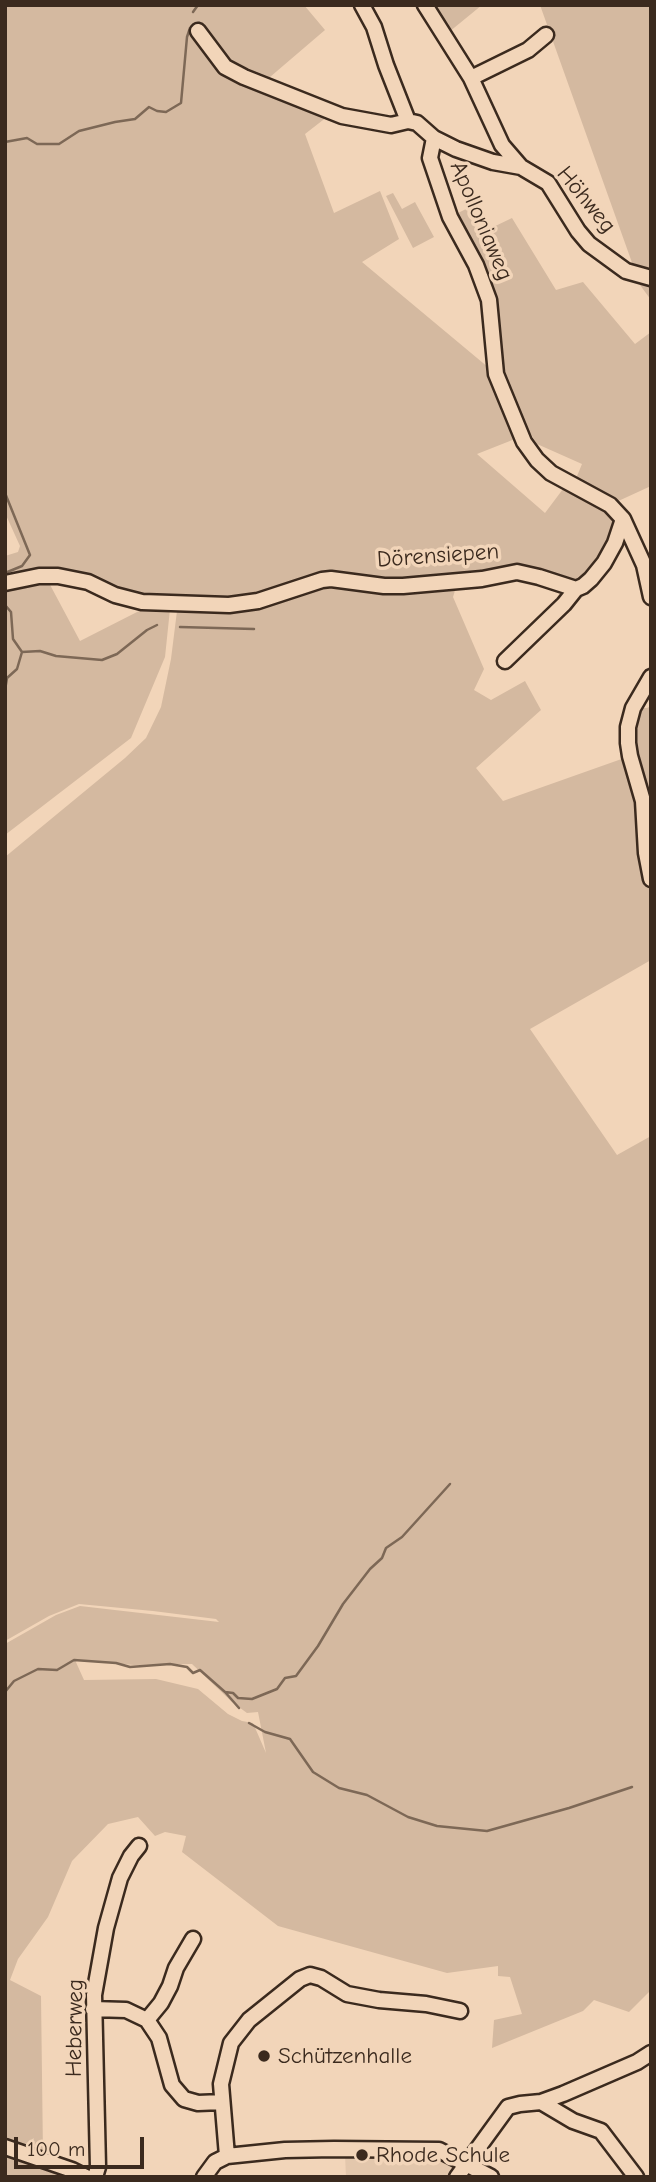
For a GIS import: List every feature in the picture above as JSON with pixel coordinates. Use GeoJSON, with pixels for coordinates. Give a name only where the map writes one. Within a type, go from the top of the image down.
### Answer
{"type":"FeatureCollection","features":[{"type":"Feature","properties":{"kind":"street"},"geometry":{"type":"LineString","coordinates":[[198,31],[225,67],[244,77],[342,116],[391,125],[408,121],[374,27],[362,5]]}},
{"type":"Feature","properties":{"kind":"street"},"geometry":{"type":"LineString","coordinates":[[425,5],[471,78],[502,145],[521,167]]}},
{"type":"Feature","properties":{"kind":"street"},"geometry":{"type":"LineString","coordinates":[[471,78],[528,50],[546,35]]}},
{"type":"Feature","properties":{"kind":"street","name":"Höhweg"},"geometry":{"type":"LineString","coordinates":[[408,121],[417,123],[434,138],[456,149],[480,158],[521,167],[548,183],[578,231],[604,256],[626,271],[651,278]]}},
{"type":"Feature","properties":{"kind":"street","name":"Apolloniaweg"},"geometry":{"type":"LineString","coordinates":[[434,138],[430,158],[450,216],[476,265],[489,300],[496,374],[524,442],[551,473],[610,505],[623,519]]}},
{"type":"Feature","properties":{"kind":"street"},"geometry":{"type":"LineString","coordinates":[[505,661],[576,589],[591,579],[604,563],[623,519]]}},
{"type":"Feature","properties":{"kind":"street"},"geometry":{"type":"LineString","coordinates":[[623,519],[644,565],[651,597]]}},
{"type":"Feature","properties":{"kind":"street","name":"Dörensiepen"},"geometry":{"type":"LineString","coordinates":[[5,583],[39,576],[58,576],[88,582],[131,601],[229,605],[258,601],[331,579],[403,586],[482,579],[517,572],[576,589]]}},
{"type":"Feature","properties":{"kind":"street"},"geometry":{"type":"LineString","coordinates":[[651,677],[633,708],[628,735],[630,756],[643,801],[646,853],[651,879]]}},
{"type":"Feature","properties":{"kind":"street","name":"Heberweg"},"geometry":{"type":"LineString","coordinates":[[95,2177],[98,2167],[93,2009],[106,1928],[120,1878],[139,1846]]}},
{"type":"Feature","properties":{"kind":"street"},"geometry":{"type":"LineString","coordinates":[[147,2020],[161,2003],[193,1939]]}},
{"type":"Feature","properties":{"kind":"street"},"geometry":{"type":"LineString","coordinates":[[227,2156],[221,2084],[231,2043],[249,2020],[300,1979],[310,1975],[321,1978],[347,1994],[460,2011]]}},
{"type":"Feature","properties":{"kind":"street"},"geometry":{"type":"LineString","coordinates":[[93,2009],[126,2010],[147,2020],[159,2038],[172,2085],[184,2099],[198,2103],[222,2102]]}},
{"type":"Feature","properties":{"kind":"street"},"geometry":{"type":"LineString","coordinates":[[457,2177],[508,2107],[541,2102],[637,2062],[651,2053]]}},
{"type":"Feature","properties":{"kind":"street"},"geometry":{"type":"LineString","coordinates":[[541,2102],[573,2121],[601,2131],[636,2177]]}},
{"type":"Feature","properties":{"kind":"street"},"geometry":{"type":"LineString","coordinates":[[5,2147],[86,2177]]}},
{"type":"Feature","properties":{"kind":"street"},"geometry":{"type":"LineString","coordinates":[[204,2177],[215,2162],[227,2156],[285,2150],[439,2150],[491,2177]]}},
{"type":"Feature","properties":{"kind":"shaded area"},"geometry":{"type":"Polygon","coordinates":[[[5,5],[304,5],[325,30],[263,83],[332,113],[305,134],[334,213],[380,191],[399,239],[362,262],[495,373],[520,437],[477,454],[545,513],[566,485],[608,507],[615,519],[611,546],[588,577],[575,584],[509,566],[458,581],[453,597],[484,669],[474,690],[491,700],[525,681],[541,710],[476,768],[503,801],[630,756],[633,708],[651,706],[651,960],[530,1029],[617,1155],[651,1136],[651,1990],[629,2012],[594,2000],[583,2011],[492,2048],[494,2020],[522,2014],[510,1977],[498,1976],[498,1966],[447,1973],[278,1926],[182,1852],[186,1836],[165,1832],[155,1836],[138,1817],[108,1824],[72,1861],[48,1917],[18,1959],[10,1980],[41,1996],[43,2155],[5,2141],[5,1644],[56,1615],[80,1606],[219,1622],[216,1619],[79,1604],[49,1616],[5,1641],[5,857],[146,738],[161,707],[177,611],[170,609],[165,657],[131,738],[5,835],[5,590],[48,581],[80,641],[139,611],[162,605],[116,588],[88,573],[41,570],[21,572],[5,579],[5,556],[18,552],[20,546],[5,513],[5,5]],[[75,1660],[84,1680],[156,1679],[198,1689],[228,1714],[253,1723],[266,1753],[258,1712],[247,1713],[192,1664],[134,1665],[75,1660]]]}},
{"type":"Feature","properties":{"kind":"shaded area"},"geometry":{"type":"Polygon","coordinates":[[[431,5],[482,5],[449,32],[431,5]]]}},
{"type":"Feature","properties":{"kind":"shaded area"},"geometry":{"type":"Polygon","coordinates":[[[540,5],[651,5],[651,300],[640,285],[540,5]]]}},
{"type":"Feature","properties":{"kind":"shaded area"},"geometry":{"type":"Polygon","coordinates":[[[393,193],[402,209],[415,202],[434,237],[413,248],[386,196],[393,193]]]}},
{"type":"Feature","properties":{"kind":"shaded area"},"geometry":{"type":"Polygon","coordinates":[[[472,206],[485,231],[512,218],[556,290],[583,282],[635,344],[651,332],[651,486],[614,503],[575,481],[582,464],[537,444],[521,419],[502,374],[493,302],[450,217],[472,206]]]}},
{"type":"Feature","properties":{"kind":"shaded area"},"geometry":{"type":"Polygon","coordinates":[[[5,2151],[77,2177],[5,2177],[5,2151]]]}},
{"type":"Feature","properties":{"kind":"shaded area"},"geometry":{"type":"Polygon","coordinates":[[[345,2155],[435,2157],[454,2165],[455,2168],[450,2177],[346,2177],[345,2155]]]}},
{"type":"Feature","properties":{"kind":"waterway"},"geometry":{"type":"LineString","coordinates":[[193,12],[198,5]]}},
{"type":"Feature","properties":{"kind":"waterway"},"geometry":{"type":"LineString","coordinates":[[5,142],[27,138],[37,144],[59,144],[79,131],[135,119],[149,107],[166,112],[181,103],[190,28]]}},
{"type":"Feature","properties":{"kind":"waterway"},"geometry":{"type":"LineString","coordinates":[[5,493],[30,555],[22,566],[5,573]]}},
{"type":"Feature","properties":{"kind":"waterway"},"geometry":{"type":"LineString","coordinates":[[5,605],[11,612],[13,639],[22,652],[17,669],[7,678],[5,690]]}},
{"type":"Feature","properties":{"kind":"waterway"},"geometry":{"type":"LineString","coordinates":[[22,652],[40,651],[56,656],[102,660],[117,654],[157,625]]}},
{"type":"Feature","properties":{"kind":"waterway"},"geometry":{"type":"LineString","coordinates":[[180,627],[254,629]]}},
{"type":"Feature","properties":{"kind":"waterway"},"geometry":{"type":"LineString","coordinates":[[225,1692],[233,1693],[238,1698],[252,1699],[277,1689],[285,1678],[296,1676],[343,1604],[382,1558],[386,1548],[402,1537],[450,1484]]}},
{"type":"Feature","properties":{"kind":"waterway"},"geometry":{"type":"LineString","coordinates":[[5,1692],[14,1681],[38,1669],[57,1670],[74,1660],[116,1663],[130,1667],[170,1664],[187,1667],[193,1673],[200,1670],[239,1708]]}},
{"type":"Feature","properties":{"kind":"waterway"},"geometry":{"type":"LineString","coordinates":[[249,1723],[265,1732],[290,1739],[313,1772],[339,1788],[367,1795],[408,1817],[437,1826],[487,1831],[632,1787]]}},
{"type":"Feature","properties":{"kind":"place","name":"Schützenhalle"},"geometry":{"type":"Point","coordinates":[264,2056]}},
{"type":"Feature","properties":{"kind":"place","name":"Rhode Schule"},"geometry":{"type":"Point","coordinates":[362,2155]}}]}
